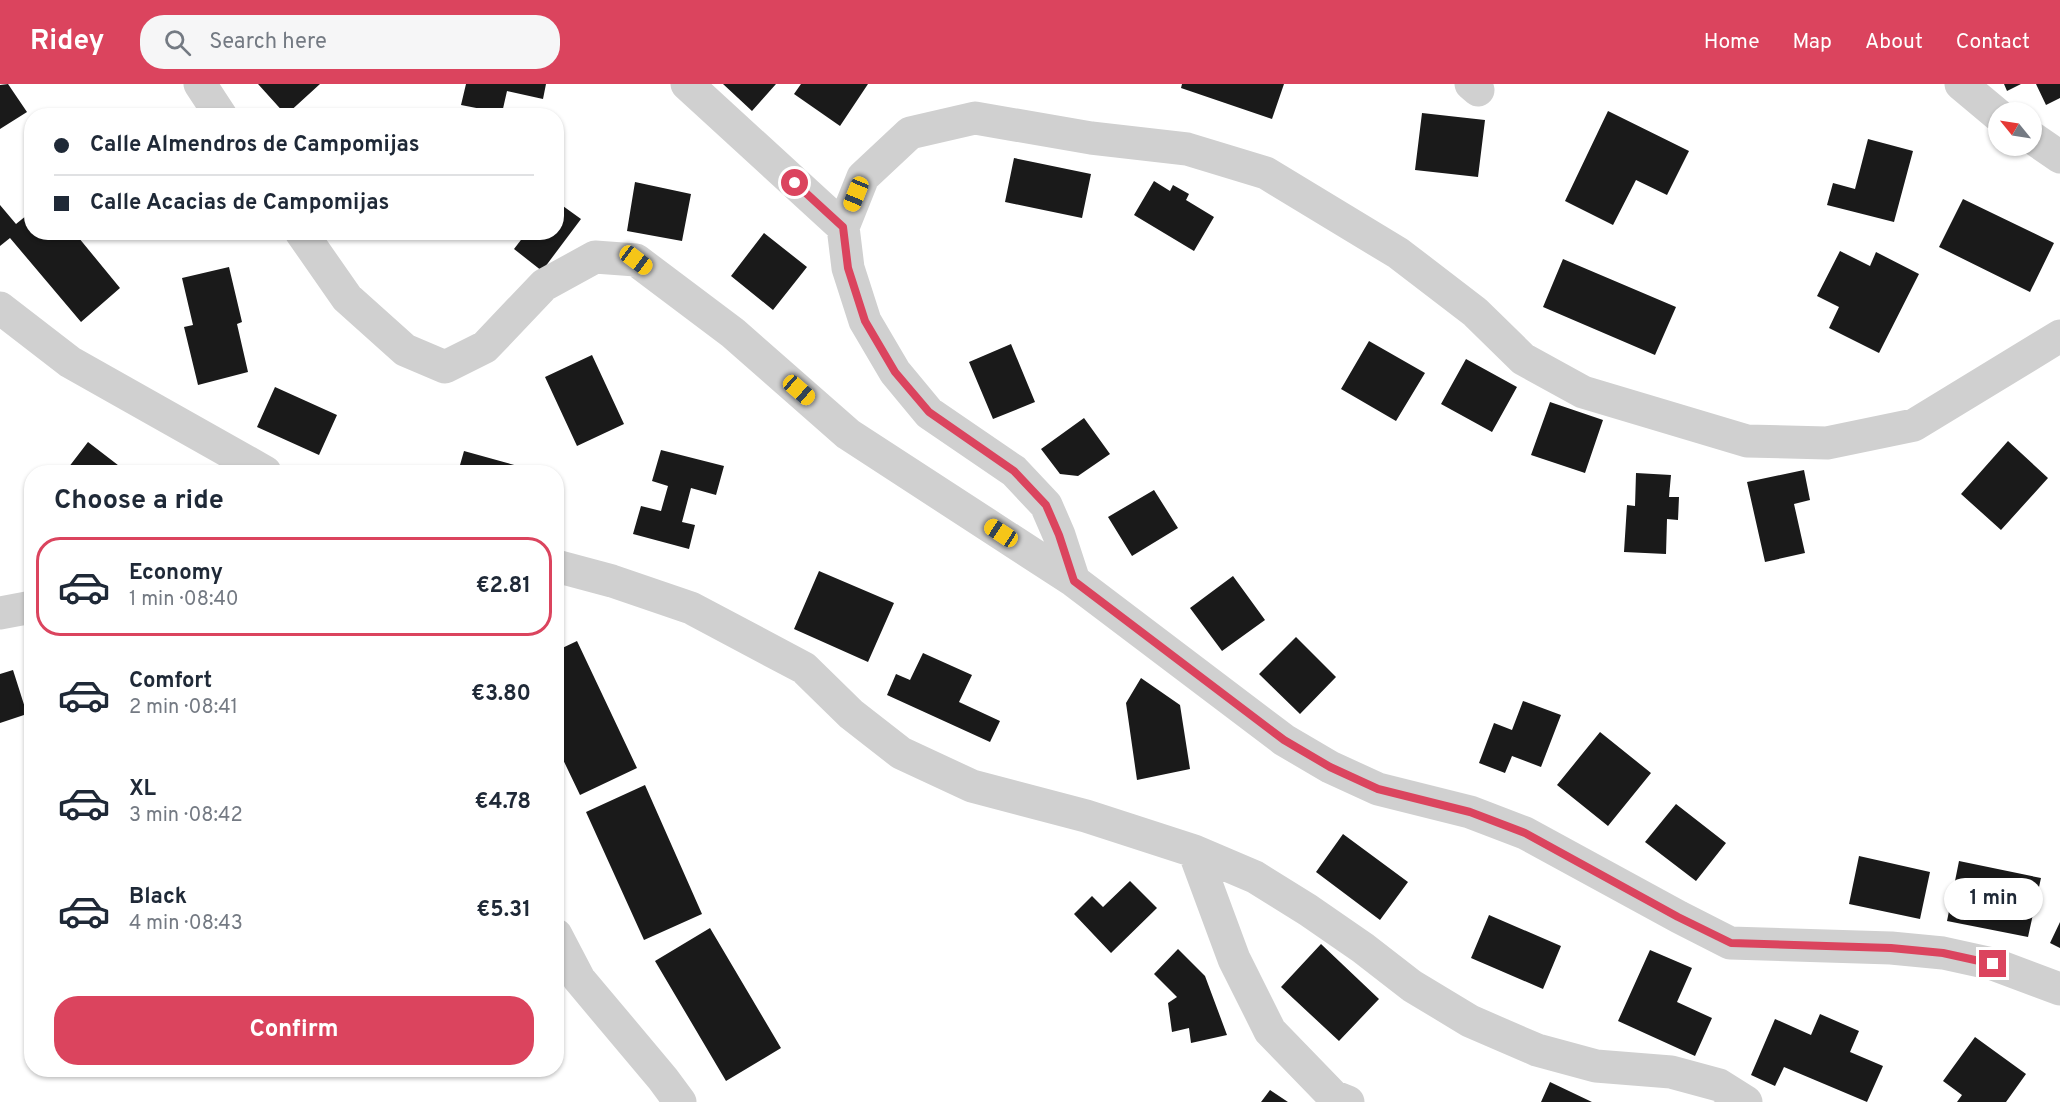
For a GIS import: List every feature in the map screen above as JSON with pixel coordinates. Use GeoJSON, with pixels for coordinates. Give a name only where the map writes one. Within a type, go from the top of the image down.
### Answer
{"type":"FeatureCollection","features":[{"type":"Feature","properties":{"kind":"street"},"geometry":{"type":"LineString","coordinates":[[200,84],[216,108]]}},
{"type":"Feature","properties":{"kind":"street"},"geometry":{"type":"LineString","coordinates":[[687,84],[843,227]]}},
{"type":"Feature","properties":{"kind":"street"},"geometry":{"type":"LineString","coordinates":[[1961,84],[1988,107]]}},
{"type":"Feature","properties":{"kind":"street"},"geometry":{"type":"LineString","coordinates":[[1074,581],[1059,535],[1046,505],[1014,471],[929,412],[895,372],[865,321],[848,268],[843,227],[863,177],[910,133],[975,118],[1091,138],[1187,149],[1266,173],[1407,260],[1475,312],[1524,359],[1583,392],[1747,441],[1827,443],[1914,426],[2060,336]]}},
{"type":"Feature","properties":{"kind":"street"},"geometry":{"type":"LineString","coordinates":[[2042,144],[2060,156]]}},
{"type":"Feature","properties":{"kind":"street"},"geometry":{"type":"LineString","coordinates":[[307,240],[347,298],[405,350],[445,367],[485,347],[544,285],[595,256],[636,260],[733,333],[848,434],[1074,581],[1284,740],[1330,767],[1378,789],[1470,812],[1525,833],[1678,917],[1731,943],[1891,948],[1943,953],[1993,964],[2060,989]]}},
{"type":"Feature","properties":{"kind":"street"},"geometry":{"type":"LineString","coordinates":[[0,308],[70,362],[253,465]]}},
{"type":"Feature","properties":{"kind":"street"},"geometry":{"type":"LineString","coordinates":[[564,568],[612,581],[691,608],[804,668],[851,714],[901,753],[972,786],[1086,816],[1194,851],[1255,878],[1308,910],[1412,986],[1470,1021],[1537,1050],[1596,1066],[1671,1072],[1719,1085],[1746,1102]]}},
{"type":"Feature","properties":{"kind":"street"},"geometry":{"type":"LineString","coordinates":[[0,613],[24,608]]}},
{"type":"Feature","properties":{"kind":"street"},"geometry":{"type":"LineString","coordinates":[[1194,851],[1234,959],[1270,1031],[1333,1096],[1348,1102]]}},
{"type":"Feature","properties":{"kind":"street"},"geometry":{"type":"LineString","coordinates":[[564,950],[579,979],[680,1102]]}},
{"type":"Feature","properties":{"kind":"building"},"geometry":{"type":"Polygon","coordinates":[[[8,84],[24,108],[24,114],[0,129],[0,85],[8,84]]]}},
{"type":"Feature","properties":{"kind":"building"},"geometry":{"type":"Polygon","coordinates":[[[258,84],[320,84],[294,108],[280,108],[258,84]]]}},
{"type":"Feature","properties":{"kind":"building"},"geometry":{"type":"Polygon","coordinates":[[[466,84],[546,84],[543,99],[507,91],[503,108],[476,108],[461,105],[466,84]]]}},
{"type":"Feature","properties":{"kind":"building"},"geometry":{"type":"Polygon","coordinates":[[[723,84],[776,84],[752,111],[723,84]]]}},
{"type":"Feature","properties":{"kind":"building"},"geometry":{"type":"Polygon","coordinates":[[[801,84],[868,84],[840,126],[794,94],[801,84]]]}},
{"type":"Feature","properties":{"kind":"building"},"geometry":{"type":"Polygon","coordinates":[[[1182,84],[1284,84],[1272,119],[1181,88],[1182,84]]]}},
{"type":"Feature","properties":{"kind":"building"},"geometry":{"type":"Polygon","coordinates":[[[2004,84],[2021,84],[2007,91],[2004,84]]]}},
{"type":"Feature","properties":{"kind":"building"},"geometry":{"type":"Polygon","coordinates":[[[2036,84],[2060,84],[2060,98],[2046,105],[2036,84]]]}},
{"type":"Feature","properties":{"kind":"building"},"geometry":{"type":"Polygon","coordinates":[[[1608,111],[1689,151],[1667,195],[1636,180],[1613,225],[1565,201],[1608,111]]]}},
{"type":"Feature","properties":{"kind":"building"},"geometry":{"type":"Polygon","coordinates":[[[1422,113],[1485,120],[1478,177],[1415,170],[1422,113]]]}},
{"type":"Feature","properties":{"kind":"building"},"geometry":{"type":"Polygon","coordinates":[[[1868,139],[1913,151],[1894,222],[1827,205],[1833,183],[1855,189],[1868,139]]]}},
{"type":"Feature","properties":{"kind":"building"},"geometry":{"type":"Polygon","coordinates":[[[1014,158],[1091,174],[1082,218],[1005,202],[1014,158]]]}},
{"type":"Feature","properties":{"kind":"building"},"geometry":{"type":"Polygon","coordinates":[[[1154,181],[1170,191],[1173,185],[1189,194],[1186,200],[1214,217],[1194,251],[1134,215],[1154,181]]]}},
{"type":"Feature","properties":{"kind":"building"},"geometry":{"type":"Polygon","coordinates":[[[635,182],[691,194],[682,241],[627,231],[635,182]]]}},
{"type":"Feature","properties":{"kind":"building"},"geometry":{"type":"Polygon","coordinates":[[[1963,199],[2054,243],[2030,292],[1939,247],[1963,199]]]}},
{"type":"Feature","properties":{"kind":"building"},"geometry":{"type":"Polygon","coordinates":[[[0,205],[16,224],[24,218],[24,240],[81,240],[120,288],[81,322],[10,238],[0,246],[0,205]]]}},
{"type":"Feature","properties":{"kind":"building"},"geometry":{"type":"Polygon","coordinates":[[[564,207],[581,219],[542,271],[514,249],[521,240],[564,240],[564,207]]]}},
{"type":"Feature","properties":{"kind":"building"},"geometry":{"type":"Polygon","coordinates":[[[764,233],[807,267],[773,310],[731,276],[764,233]]]}},
{"type":"Feature","properties":{"kind":"building"},"geometry":{"type":"Polygon","coordinates":[[[1840,251],[1870,266],[1876,252],[1919,274],[1879,353],[1829,328],[1839,307],[1817,296],[1840,251]]]}},
{"type":"Feature","properties":{"kind":"building"},"geometry":{"type":"Polygon","coordinates":[[[1563,259],[1676,307],[1655,355],[1543,307],[1563,259]]]}},
{"type":"Feature","properties":{"kind":"building"},"geometry":{"type":"Polygon","coordinates":[[[229,267],[242,322],[237,324],[248,372],[198,385],[184,327],[193,325],[182,278],[229,267]]]}},
{"type":"Feature","properties":{"kind":"building"},"geometry":{"type":"Polygon","coordinates":[[[1369,341],[1425,373],[1396,421],[1341,389],[1369,341]]]}},
{"type":"Feature","properties":{"kind":"building"},"geometry":{"type":"Polygon","coordinates":[[[1011,344],[1035,402],[993,419],[969,362],[1011,344]]]}},
{"type":"Feature","properties":{"kind":"building"},"geometry":{"type":"Polygon","coordinates":[[[592,355],[624,424],[577,446],[545,377],[592,355]]]}},
{"type":"Feature","properties":{"kind":"building"},"geometry":{"type":"Polygon","coordinates":[[[1466,359],[1517,387],[1492,432],[1441,404],[1466,359]]]}},
{"type":"Feature","properties":{"kind":"building"},"geometry":{"type":"Polygon","coordinates":[[[275,387],[337,415],[319,455],[257,427],[275,387]]]}},
{"type":"Feature","properties":{"kind":"building"},"geometry":{"type":"Polygon","coordinates":[[[1550,402],[1603,420],[1585,473],[1531,455],[1550,402]]]}},
{"type":"Feature","properties":{"kind":"building"},"geometry":{"type":"Polygon","coordinates":[[[1084,418],[1110,454],[1078,476],[1060,474],[1041,449],[1084,418]]]}},
{"type":"Feature","properties":{"kind":"building"},"geometry":{"type":"Polygon","coordinates":[[[2008,441],[2048,478],[2001,530],[1961,494],[2008,441]]]}},
{"type":"Feature","properties":{"kind":"building"},"geometry":{"type":"Polygon","coordinates":[[[88,442],[118,465],[70,465],[88,442]]]}},
{"type":"Feature","properties":{"kind":"building"},"geometry":{"type":"Polygon","coordinates":[[[661,450],[724,466],[716,495],[691,488],[682,522],[695,525],[689,549],[633,534],[641,506],[661,511],[668,486],[652,481],[661,450]]]}},
{"type":"Feature","properties":{"kind":"building"},"geometry":{"type":"Polygon","coordinates":[[[464,451],[514,465],[460,465],[464,451]]]}},
{"type":"Feature","properties":{"kind":"building"},"geometry":{"type":"Polygon","coordinates":[[[1804,470],[1810,500],[1794,504],[1805,553],[1765,562],[1747,482],[1804,470]]]}},
{"type":"Feature","properties":{"kind":"building"},"geometry":{"type":"Polygon","coordinates":[[[1636,473],[1671,475],[1669,497],[1679,497],[1678,520],[1667,519],[1666,554],[1624,552],[1627,505],[1635,506],[1636,473]]]}},
{"type":"Feature","properties":{"kind":"building"},"geometry":{"type":"Polygon","coordinates":[[[1154,490],[1178,528],[1132,556],[1108,517],[1154,490]]]}},
{"type":"Feature","properties":{"kind":"building"},"geometry":{"type":"Polygon","coordinates":[[[819,571],[894,603],[868,662],[794,629],[819,571]]]}},
{"type":"Feature","properties":{"kind":"building"},"geometry":{"type":"Polygon","coordinates":[[[1233,576],[1265,620],[1222,651],[1190,608],[1233,576]]]}},
{"type":"Feature","properties":{"kind":"building"},"geometry":{"type":"Polygon","coordinates":[[[1296,637],[1336,677],[1300,714],[1259,674],[1296,637]]]}},
{"type":"Feature","properties":{"kind":"building"},"geometry":{"type":"Polygon","coordinates":[[[577,641],[637,768],[580,795],[564,762],[564,647],[577,641]]]}},
{"type":"Feature","properties":{"kind":"building"},"geometry":{"type":"Polygon","coordinates":[[[923,653],[972,675],[959,702],[1000,721],[990,742],[887,695],[896,674],[910,680],[923,653]]]}},
{"type":"Feature","properties":{"kind":"building"},"geometry":{"type":"Polygon","coordinates":[[[13,670],[24,705],[24,715],[0,723],[0,674],[13,670]]]}},
{"type":"Feature","properties":{"kind":"building"},"geometry":{"type":"Polygon","coordinates":[[[1141,678],[1180,705],[1190,769],[1137,780],[1126,703],[1141,678]]]}},
{"type":"Feature","properties":{"kind":"building"},"geometry":{"type":"Polygon","coordinates":[[[1523,701],[1561,715],[1541,767],[1512,756],[1505,773],[1479,763],[1494,723],[1512,730],[1523,701]]]}},
{"type":"Feature","properties":{"kind":"building"},"geometry":{"type":"Polygon","coordinates":[[[1600,732],[1651,773],[1608,826],[1557,785],[1600,732]]]}},
{"type":"Feature","properties":{"kind":"building"},"geometry":{"type":"Polygon","coordinates":[[[645,785],[702,914],[644,940],[586,812],[645,785]]]}},
{"type":"Feature","properties":{"kind":"building"},"geometry":{"type":"Polygon","coordinates":[[[1676,804],[1726,843],[1696,881],[1645,842],[1676,804]]]}},
{"type":"Feature","properties":{"kind":"building"},"geometry":{"type":"Polygon","coordinates":[[[1343,834],[1408,882],[1380,920],[1316,872],[1343,834]]]}},
{"type":"Feature","properties":{"kind":"building"},"geometry":{"type":"Polygon","coordinates":[[[1859,856],[1930,872],[1920,919],[1849,904],[1859,856]]]}},
{"type":"Feature","properties":{"kind":"building"},"geometry":{"type":"Polygon","coordinates":[[[1959,861],[2041,878],[2028,937],[1947,921],[1959,861]]]}},
{"type":"Feature","properties":{"kind":"building"},"geometry":{"type":"Polygon","coordinates":[[[1130,881],[1157,908],[1111,953],[1074,914],[1092,896],[1103,907],[1130,881]]]}},
{"type":"Feature","properties":{"kind":"building"},"geometry":{"type":"Polygon","coordinates":[[[1489,915],[1561,946],[1543,989],[1471,958],[1489,915]]]}},
{"type":"Feature","properties":{"kind":"building"},"geometry":{"type":"Polygon","coordinates":[[[2060,922],[2060,948],[2050,943],[2060,922]]]}},
{"type":"Feature","properties":{"kind":"building"},"geometry":{"type":"Polygon","coordinates":[[[710,928],[781,1048],[726,1081],[655,961],[710,928]]]}},
{"type":"Feature","properties":{"kind":"building"},"geometry":{"type":"Polygon","coordinates":[[[1321,944],[1379,999],[1339,1041],[1281,987],[1321,944]]]}},
{"type":"Feature","properties":{"kind":"building"},"geometry":{"type":"Polygon","coordinates":[[[1178,949],[1205,976],[1227,1035],[1191,1043],[1189,1028],[1172,1032],[1168,1003],[1177,997],[1154,974],[1178,949]]]}},
{"type":"Feature","properties":{"kind":"building"},"geometry":{"type":"Polygon","coordinates":[[[1650,950],[1692,968],[1677,1002],[1712,1018],[1695,1056],[1618,1021],[1650,950]]]}},
{"type":"Feature","properties":{"kind":"building"},"geometry":{"type":"Polygon","coordinates":[[[1820,1014],[1859,1031],[1850,1052],[1883,1066],[1867,1102],[1784,1067],[1775,1086],[1751,1075],[1775,1019],[1811,1035],[1820,1014]]]}},
{"type":"Feature","properties":{"kind":"building"},"geometry":{"type":"Polygon","coordinates":[[[1975,1037],[2026,1074],[2006,1102],[1957,1102],[1962,1095],[1943,1081],[1975,1037]]]}},
{"type":"Feature","properties":{"kind":"building"},"geometry":{"type":"Polygon","coordinates":[[[1550,1082],[1592,1102],[1541,1102],[1550,1082]]]}},
{"type":"Feature","properties":{"kind":"building"},"geometry":{"type":"Polygon","coordinates":[[[1270,1090],[1288,1102],[1261,1102],[1270,1090]]]}},
{"type":"Feature","properties":{"kind":"route"},"geometry":{"type":"LineString","coordinates":[[795,183],[843,227],[848,268],[865,321],[895,372],[929,412],[1014,471],[1046,505],[1059,535],[1074,581],[1284,740],[1330,767],[1378,789],[1470,812],[1525,833],[1678,917],[1731,943],[1891,948],[1943,953],[1993,964]]}}]}
